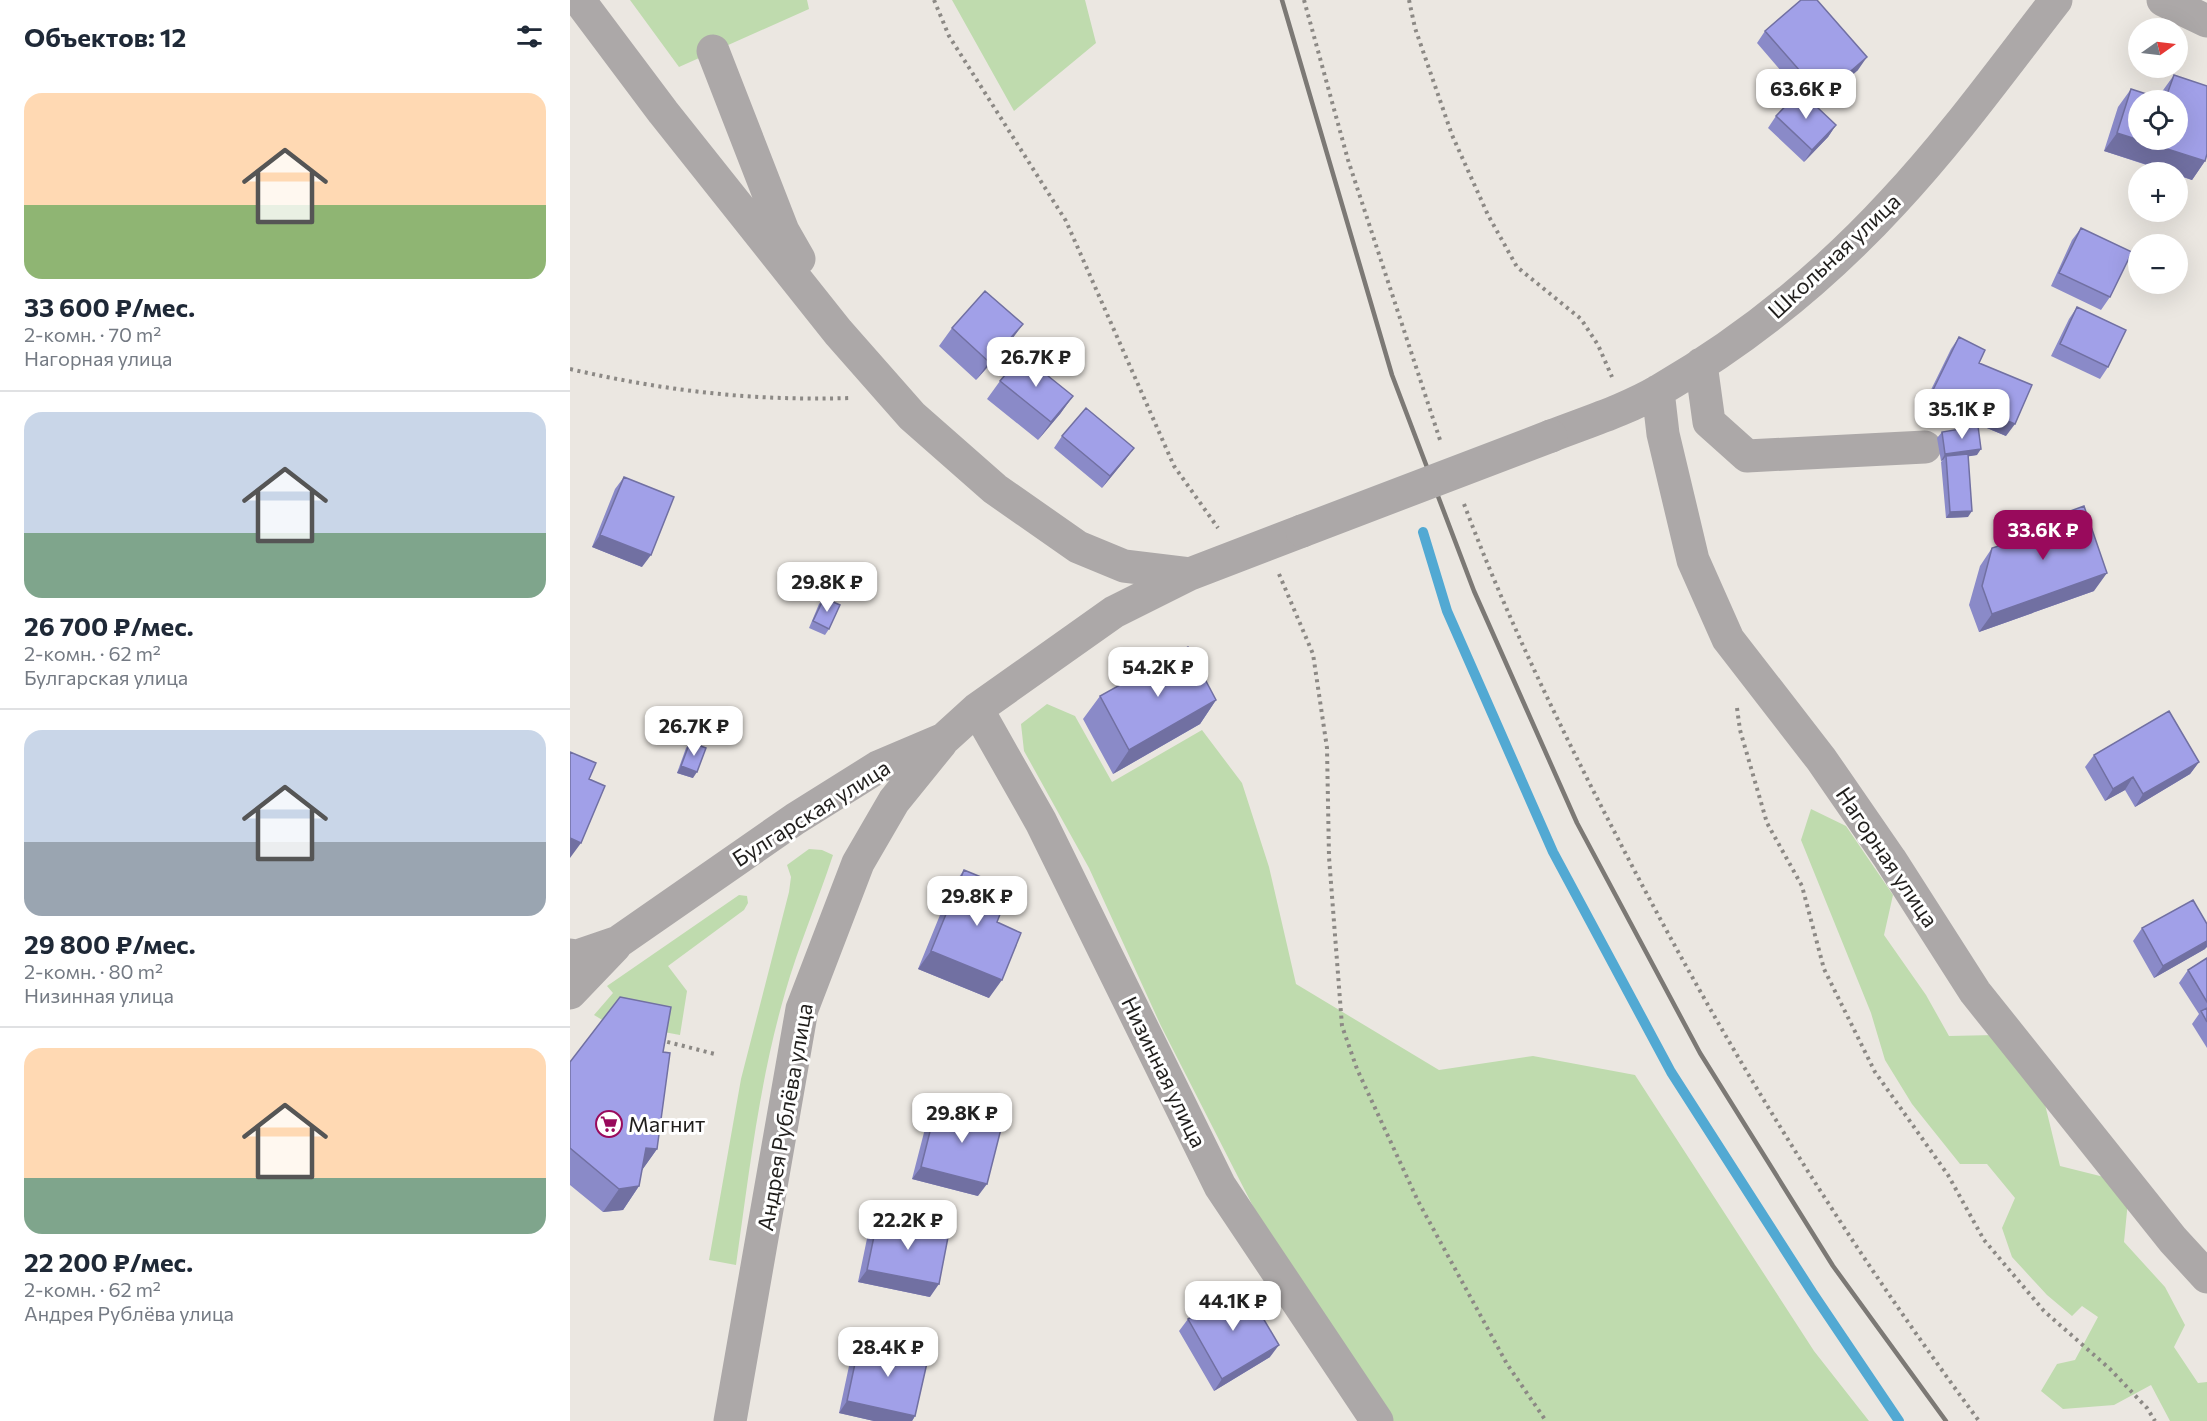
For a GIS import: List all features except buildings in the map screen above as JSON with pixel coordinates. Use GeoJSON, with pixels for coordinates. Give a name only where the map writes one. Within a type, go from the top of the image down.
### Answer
{"type":"FeatureCollection","features":[{"type":"Feature","properties":{"kind":"street"},"geometry":{"type":"LineString","coordinates":[[579,0],[663,112],[838,332],[912,416],[995,489],[1078,547],[1124,566],[1190,574]]}},
{"type":"Feature","properties":{"kind":"street","name":"Школьная улица"},"geometry":{"type":"LineString","coordinates":[[1302,531],[1612,413],[1658,391],[1752,331],[1817,277],[1893,202],[1975,105],[2056,0]]}},
{"type":"Feature","properties":{"kind":"street"},"geometry":{"type":"LineString","coordinates":[[2163,0],[2207,21]]}},
{"type":"Feature","properties":{"kind":"street"},"geometry":{"type":"LineString","coordinates":[[713,51],[783,231],[838,332]]}},
{"type":"Feature","properties":{"kind":"street"},"geometry":{"type":"LineString","coordinates":[[1701,364],[1709,422],[1747,456],[1925,447]]}},
{"type":"Feature","properties":{"kind":"street","name":"Нагорная улица"},"geometry":{"type":"LineString","coordinates":[[1658,391],[1663,434],[1693,560],[1728,639],[1821,759],[1890,859],[1975,992],[2173,1240],[2207,1276]]}},
{"type":"Feature","properties":{"kind":"street","name":"Булгарская улица"},"geometry":{"type":"LineString","coordinates":[[570,955],[577,956],[618,942],[795,819],[878,767],[944,739],[976,709],[1114,612],[1190,574],[1302,531]]}},
{"type":"Feature","properties":{"kind":"street","name":"Низинная улица"},"geometry":{"type":"LineString","coordinates":[[976,709],[1041,822],[1220,1186],[1377,1421]]}},
{"type":"Feature","properties":{"kind":"street","name":"Андрея Рублёва улица"},"geometry":{"type":"LineString","coordinates":[[730,1421],[802,1009],[858,863],[894,801],[944,739]]}},
{"type":"Feature","properties":{"kind":"street"},"geometry":{"type":"LineString","coordinates":[[570,993],[618,942]]}},
{"type":"Feature","properties":{"kind":"path"},"geometry":{"type":"LineString","coordinates":[[934,0],[949,36],[1066,221],[1174,466],[1224,538],[1255,550],[1313,654],[1327,748],[1329,857],[1342,1026],[1357,1069],[1418,1201],[1507,1364],[1546,1421]]}},
{"type":"Feature","properties":{"kind":"path"},"geometry":{"type":"LineString","coordinates":[[1304,0],[1348,160],[1426,404],[1443,448]]}},
{"type":"Feature","properties":{"kind":"path"},"geometry":{"type":"LineString","coordinates":[[1409,0],[1415,28],[1452,135],[1488,215],[1517,267],[1581,319],[1598,345],[1615,383]]}},
{"type":"Feature","properties":{"kind":"path"},"geometry":{"type":"LineString","coordinates":[[570,369],[635,384],[726,397],[806,399],[896,397]]}},
{"type":"Feature","properties":{"kind":"path"},"geometry":{"type":"LineString","coordinates":[[1463,503],[1484,559],[1573,752],[1719,1027],[1821,1196],[1980,1421]]}},
{"type":"Feature","properties":{"kind":"path"},"geometry":{"type":"LineString","coordinates":[[1736,696],[1740,730],[1767,823],[1802,886],[1824,969],[1875,1072],[1948,1175],[1984,1240],[2044,1311],[2110,1369],[2147,1408],[2155,1421]]}},
{"type":"Feature","properties":{"kind":"path"},"geometry":{"type":"LineString","coordinates":[[653,1037],[715,1054]]}},
{"type":"Feature","properties":{"kind":"green space"},"geometry":{"type":"Polygon","coordinates":[[[630,0],[807,0],[809,9],[679,67],[630,0]]]}},
{"type":"Feature","properties":{"kind":"green space"},"geometry":{"type":"Polygon","coordinates":[[[952,0],[1085,0],[1096,43],[1014,111],[952,0]]]}},
{"type":"Feature","properties":{"kind":"green space"},"geometry":{"type":"Polygon","coordinates":[[[1047,704],[1075,716],[1112,782],[1202,730],[1242,783],[1269,867],[1296,984],[1439,1070],[1533,1056],[1635,1075],[1814,1351],[1869,1421],[1392,1421],[1282,1263],[1161,1026],[1089,868],[1024,751],[1021,724],[1047,704]]]}},
{"type":"Feature","properties":{"kind":"green space"},"geometry":{"type":"Polygon","coordinates":[[[1811,809],[1846,826],[1893,895],[1884,935],[1926,995],[1949,1036],[1995,1035],[2042,1092],[2060,1166],[2108,1178],[2128,1201],[2124,1242],[2165,1287],[2185,1325],[2174,1347],[2198,1383],[2207,1382],[2207,1421],[2170,1421],[2151,1385],[2114,1405],[2063,1409],[2041,1391],[2057,1364],[2075,1360],[2098,1317],[2082,1306],[2072,1316],[2047,1295],[2012,1257],[2002,1228],[2015,1198],[1987,1164],[1960,1164],[1912,1104],[1885,1060],[1871,1013],[1801,840],[1811,809]]]}},
{"type":"Feature","properties":{"kind":"green space"},"geometry":{"type":"Polygon","coordinates":[[[809,849],[822,850],[833,855],[796,958],[768,1060],[736,1265],[709,1260],[741,1079],[789,892],[791,877],[787,865],[809,849]]]}},
{"type":"Feature","properties":{"kind":"green space"},"geometry":{"type":"Polygon","coordinates":[[[739,895],[747,896],[748,903],[744,910],[668,966],[687,991],[680,1035],[604,1021],[594,1015],[613,993],[607,986],[739,895]]]}},
{"type":"Feature","properties":{"kind":"waterway"},"geometry":{"type":"LineString","coordinates":[[1423,532],[1447,611],[1553,852],[1671,1072],[1812,1292],[1899,1421]]}},
{"type":"Feature","properties":{"kind":"railway"},"geometry":{"type":"LineString","coordinates":[[1282,0],[1392,375],[1474,591],[1577,823],[1700,1053],[1833,1266],[1946,1421]]}},
{"type":"Feature","properties":{"kind":"place","name":"Магнит"},"geometry":{"type":"Point","coordinates":[609,1124]}}]}
